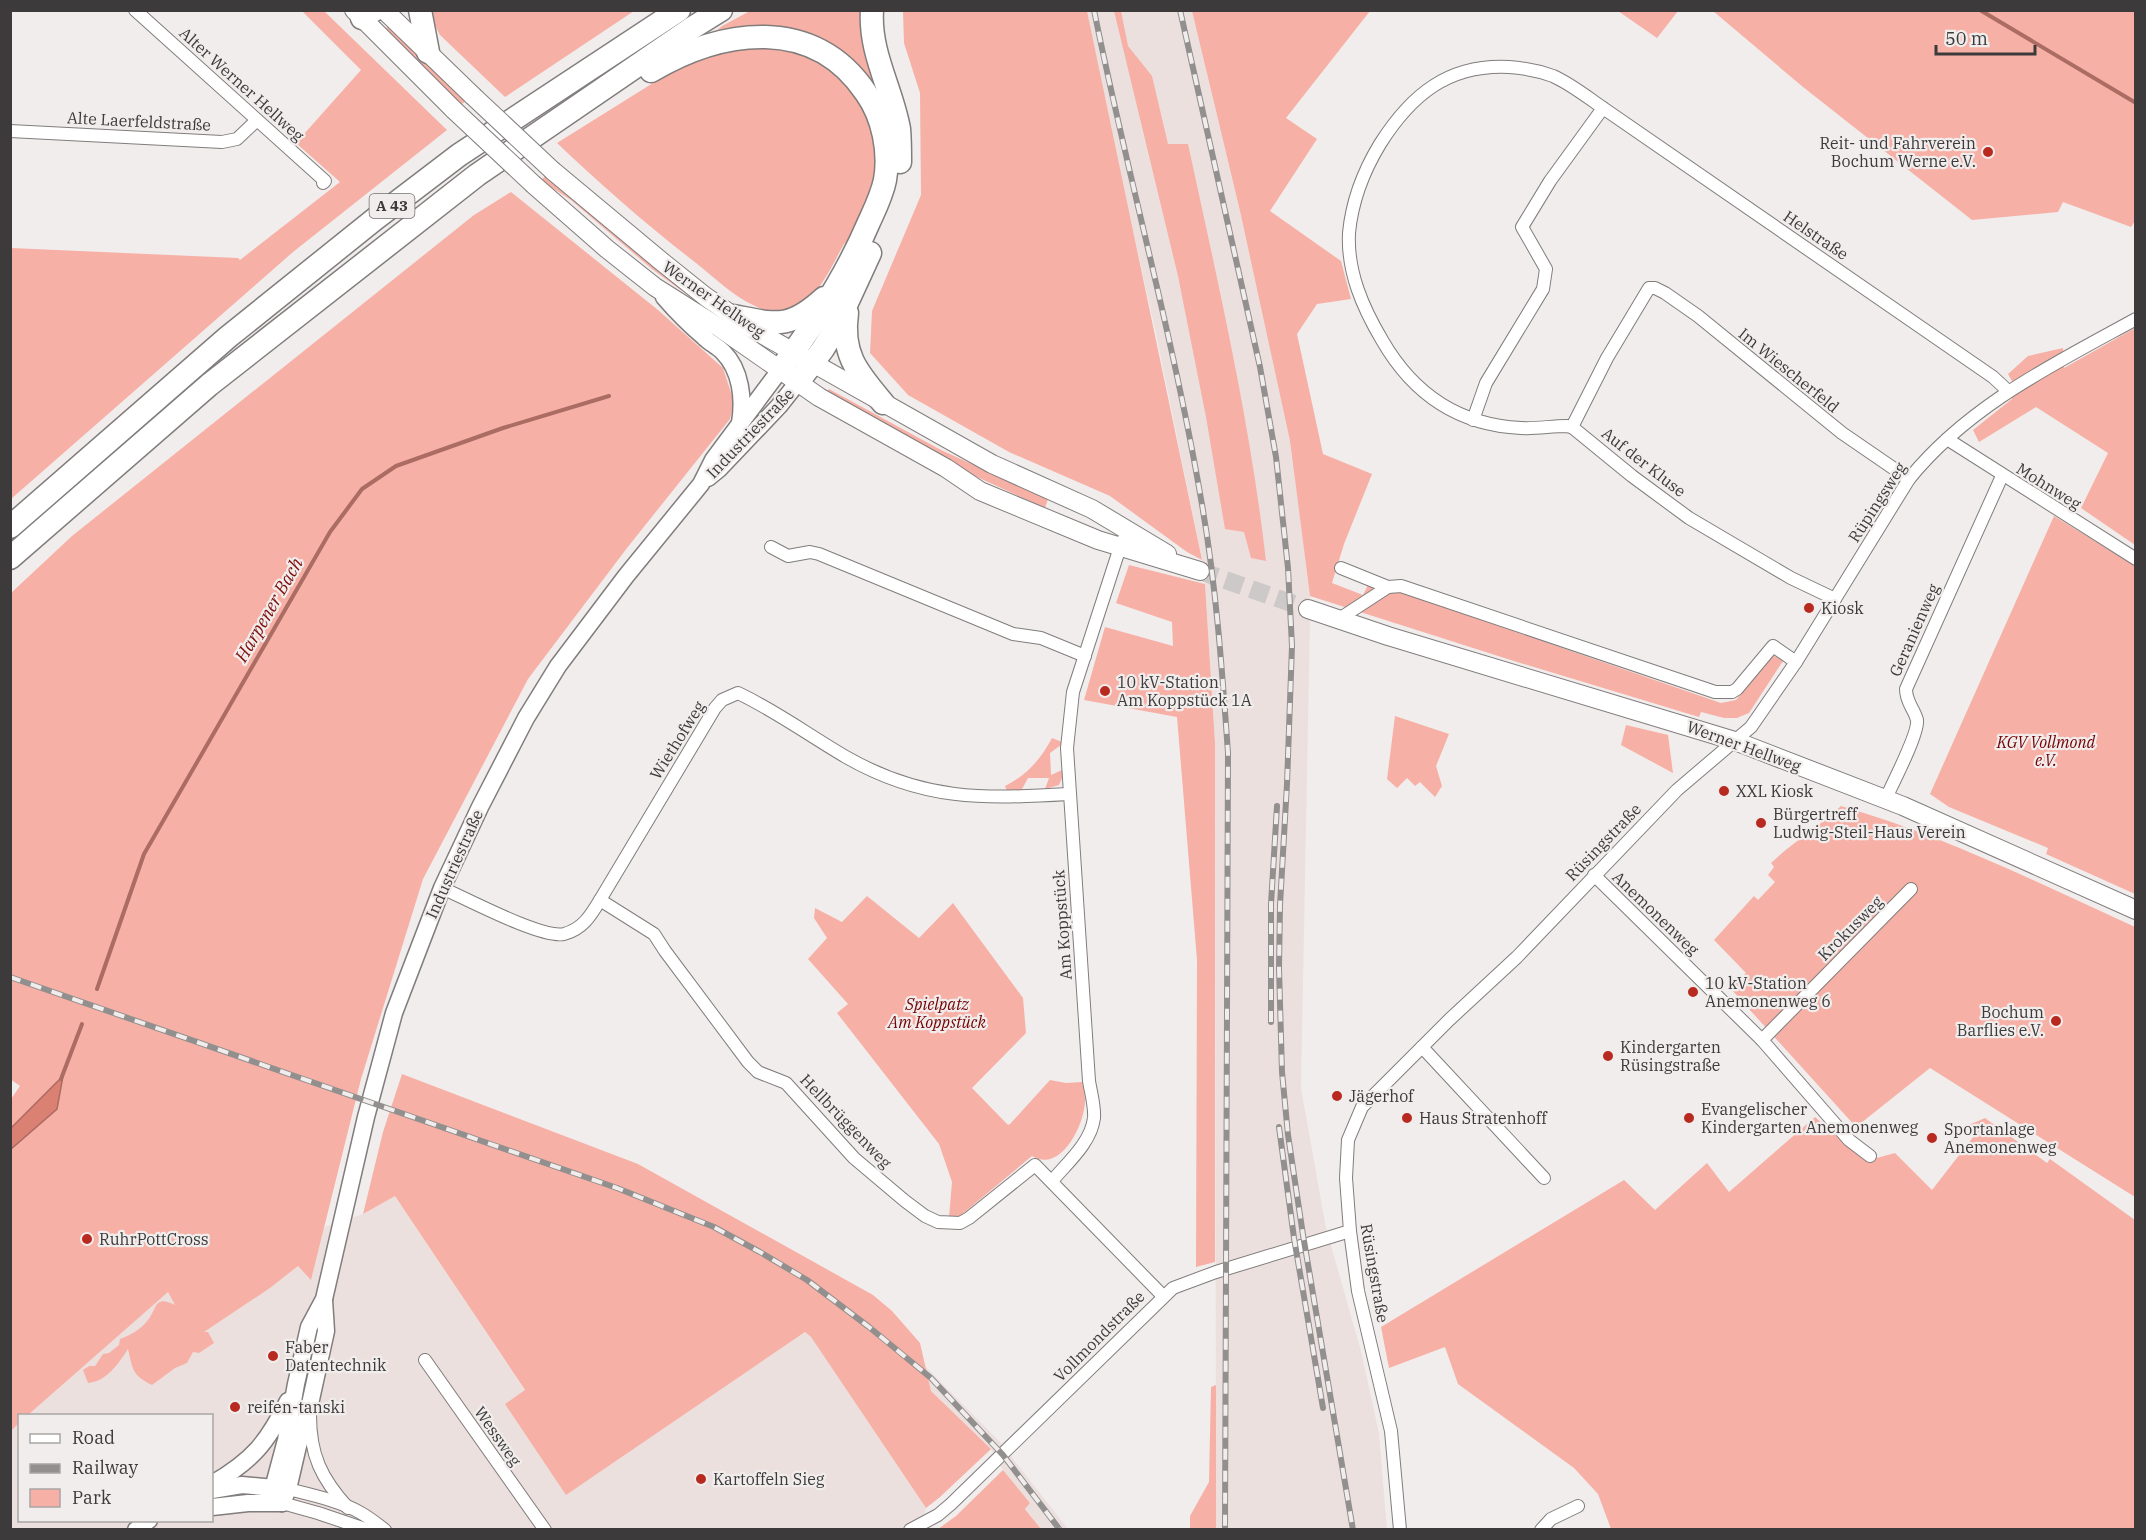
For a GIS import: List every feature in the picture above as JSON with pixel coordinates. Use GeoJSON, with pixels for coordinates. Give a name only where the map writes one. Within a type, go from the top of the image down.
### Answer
{"type":"FeatureCollection","features":[{"type":"Feature","properties":{"kind":"highway"},"geometry":{"type":"LineString","coordinates":[[420,10],[428,51]]}},
{"type":"Feature","properties":{"kind":"highway"},"geometry":{"type":"LineString","coordinates":[[563,85],[593,49],[651,10]]}},
{"type":"Feature","properties":{"kind":"highway","name":"A 43"},"geometry":{"type":"LineString","coordinates":[[10,527],[228,337],[349,239],[459,155],[678,10]]}},
{"type":"Feature","properties":{"kind":"highway","name":"A 43"},"geometry":{"type":"LineString","coordinates":[[10,558],[209,385],[477,175],[663,47],[721,10]]}},
{"type":"Feature","properties":{"kind":"highway"},"geometry":{"type":"LineString","coordinates":[[796,367],[812,329],[842,295],[886,218],[894,191],[900,162],[898,128],[875,47],[872,10]]}},
{"type":"Feature","properties":{"kind":"highway"},"geometry":{"type":"LineString","coordinates":[[477,175],[513,164],[632,81],[691,51],[720,42],[752,37],[778,38],[802,43],[832,57],[854,77],[871,99],[884,139],[886,167],[879,200],[853,258],[842,295],[845,338],[850,360],[883,404]]}},
{"type":"Feature","properties":{"kind":"highway"},"geometry":{"type":"LineString","coordinates":[[733,316],[768,322],[788,321],[799,318],[842,295]]}},
{"type":"Feature","properties":{"kind":"main road","name":"Werner Hellweg"},"geometry":{"type":"LineString","coordinates":[[363,12],[454,110],[607,249],[655,287],[720,328],[796,367],[883,404],[992,464],[1092,509],[1150,545],[1200,571],[1074,531],[980,490],[946,468],[819,398],[796,367],[630,237],[553,171],[384,10]]}},
{"type":"Feature","properties":{"kind":"main road","name":"Werner Hellweg"},"geometry":{"type":"LineString","coordinates":[[1308,609],[1388,636],[1735,741],[1885,800],[2136,910]]}},
{"type":"Feature","properties":{"kind":"street","name":"Alter Werner Hellweg"},"geometry":{"type":"LineString","coordinates":[[135,10],[325,181],[323,183]]}},
{"type":"Feature","properties":{"kind":"street","name":"Helstraße"},"geometry":{"type":"LineString","coordinates":[[1572,427],[1522,428],[1490,424],[1456,413],[1424,394],[1401,370],[1366,314],[1354,281],[1349,235],[1354,202],[1367,165],[1390,128],[1415,99],[1449,77],[1468,70],[1488,66],[1525,68],[1554,77],[1603,108],[1983,370],[2008,391]]}},
{"type":"Feature","properties":{"kind":"street"},"geometry":{"type":"LineString","coordinates":[[1473,420],[1486,383],[1543,289],[1546,269],[1522,227],[1550,181],[1603,108]]}},
{"type":"Feature","properties":{"kind":"street","name":"Alte Laerfeldstraße"},"geometry":{"type":"LineString","coordinates":[[10,132],[222,142],[237,140],[257,120]]}},
{"type":"Feature","properties":{"kind":"street","name":"Werner Hellweg"},"geometry":{"type":"LineString","coordinates":[[655,287],[690,323]]}},
{"type":"Feature","properties":{"kind":"street","name":"Im Wiescherfeld"},"geometry":{"type":"LineString","coordinates":[[1572,427],[1607,358],[1649,288],[1655,288],[1698,316],[1842,433],[1910,478]]}},
{"type":"Feature","properties":{"kind":"street","name":"Rüpingsweg"},"geometry":{"type":"LineString","coordinates":[[1735,741],[1751,728],[1797,662],[1910,478],[1926,458],[1970,419],[2008,391],[2136,319]]}},
{"type":"Feature","properties":{"kind":"street","name":"Industriestraße"},"geometry":{"type":"LineString","coordinates":[[690,323],[723,352],[734,367],[740,382],[743,406],[740,424]]}},
{"type":"Feature","properties":{"kind":"street","name":"Industriestraße"},"geometry":{"type":"LineString","coordinates":[[701,484],[713,460],[740,424],[796,367]]}},
{"type":"Feature","properties":{"kind":"street","name":"Industriestraße"},"geometry":{"type":"LineString","coordinates":[[282,1493],[286,1440],[309,1327],[324,1299],[366,1117],[394,1013],[442,888],[489,789],[526,718],[547,684],[626,576],[701,484],[719,469],[779,406],[796,367]]}},
{"type":"Feature","properties":{"kind":"street","name":"Auf der Kluse"},"geometry":{"type":"LineString","coordinates":[[1572,427],[1632,476],[1689,518],[1770,566],[1835,599]]}},
{"type":"Feature","properties":{"kind":"street","name":"Mohnweg"},"geometry":{"type":"LineString","coordinates":[[1947,439],[2136,559]]}},
{"type":"Feature","properties":{"kind":"street","name":"Geranienweg"},"geometry":{"type":"LineString","coordinates":[[1885,800],[1917,726],[1917,719],[1906,699],[1906,689],[2002,476]]}},
{"type":"Feature","properties":{"kind":"street"},"geometry":{"type":"LineString","coordinates":[[1119,546],[1128,530]]}},
{"type":"Feature","properties":{"kind":"street","name":"Am Koppstück"},"geometry":{"type":"LineString","coordinates":[[1052,1181],[1084,1144],[1092,1128],[1094,1116],[1089,1081],[1067,748],[1073,692],[1119,546]]}},
{"type":"Feature","properties":{"kind":"street"},"geometry":{"type":"LineString","coordinates":[[771,547],[788,556],[810,552],[819,554],[1013,634],[1041,638],[1085,656]]}},
{"type":"Feature","properties":{"kind":"street"},"geometry":{"type":"LineString","coordinates":[[1341,568],[1388,587],[1401,586],[1715,692],[1732,692],[1737,689],[1773,646],[1797,662]]}},
{"type":"Feature","properties":{"kind":"street"},"geometry":{"type":"LineString","coordinates":[[1339,619],[1388,587]]}},
{"type":"Feature","properties":{"kind":"street","name":"Wiethofweg"},"geometry":{"type":"LineString","coordinates":[[442,888],[498,914],[550,934],[562,934],[582,925],[600,900],[716,708],[722,700],[738,693],[850,759],[883,775],[914,786],[948,794],[988,797],[1069,794]]}},
{"type":"Feature","properties":{"kind":"street","name":"Rüsingstraße"},"geometry":{"type":"LineString","coordinates":[[1400,1530],[1391,1431],[1358,1291],[1350,1231],[1346,1178],[1348,1140],[1353,1126],[1362,1107],[1516,957],[1677,790],[1735,741]]}},
{"type":"Feature","properties":{"kind":"street","name":"Anemonenweg"},"geometry":{"type":"LineString","coordinates":[[1594,875],[1762,1040],[1849,1140],[1870,1156]]}},
{"type":"Feature","properties":{"kind":"street","name":"Krokusweg"},"geometry":{"type":"LineString","coordinates":[[1762,1040],[1911,889]]}},
{"type":"Feature","properties":{"kind":"street","name":"Hellbrüggenweg"},"geometry":{"type":"LineString","coordinates":[[600,900],[654,934],[748,1062],[758,1072],[786,1083],[854,1158],[925,1216],[938,1222],[960,1223],[978,1212],[1035,1165],[1052,1181]]}},
{"type":"Feature","properties":{"kind":"street"},"geometry":{"type":"LineString","coordinates":[[1422,1047],[1544,1178]]}},
{"type":"Feature","properties":{"kind":"street"},"geometry":{"type":"LineString","coordinates":[[1052,1181],[1163,1296]]}},
{"type":"Feature","properties":{"kind":"street","name":"Vollmondstraße"},"geometry":{"type":"LineString","coordinates":[[910,1530],[938,1515],[951,1504],[1173,1288],[1350,1231]]}},
{"type":"Feature","properties":{"kind":"street","name":"Industriestraße"},"geometry":{"type":"LineString","coordinates":[[282,1493],[310,1404],[326,1331],[324,1299]]}},
{"type":"Feature","properties":{"kind":"street","name":"Wessweg"},"geometry":{"type":"LineString","coordinates":[[425,1360],[545,1530]]}},
{"type":"Feature","properties":{"kind":"street","name":"Industriestraße"},"geometry":{"type":"LineString","coordinates":[[213,1483],[250,1459],[264,1443],[274,1430],[296,1384]]}},
{"type":"Feature","properties":{"kind":"street","name":"Industriestraße"},"geometry":{"type":"LineString","coordinates":[[310,1404],[310,1427],[315,1458],[328,1484],[348,1508]]}},
{"type":"Feature","properties":{"kind":"street"},"geometry":{"type":"LineString","coordinates":[[213,1490],[242,1485],[282,1493],[308,1494],[361,1513],[385,1530]]}},
{"type":"Feature","properties":{"kind":"street"},"geometry":{"type":"LineString","coordinates":[[213,1507],[258,1502],[282,1493],[318,1513],[368,1530]]}},
{"type":"Feature","properties":{"kind":"street"},"geometry":{"type":"LineString","coordinates":[[1541,1530],[1551,1520],[1578,1506]]}},
{"type":"Feature","properties":{"kind":"shaded area"},"geometry":{"type":"Polygon","coordinates":[[[1087,11],[1192,11],[1240,211],[1290,441],[1310,596],[1301,1088],[1326,1228],[1361,1351],[1379,1433],[1387,1529],[1216,1529],[1215,743],[1205,584],[1155,329],[1116,156],[1087,11]]]}},
{"type":"Feature","properties":{"kind":"shaded area"},"geometry":{"type":"Polygon","coordinates":[[[63,1076],[57,1109],[11,1149],[11,1128],[63,1076]]]}},
{"type":"Feature","properties":{"kind":"shaded area"},"geometry":{"type":"Polygon","coordinates":[[[395,1195],[525,1391],[506,1404],[566,1494],[805,1332],[811,1337],[926,1508],[920,1530],[11,1529],[10,1431],[18,1424],[18,1522],[213,1522],[213,1414],[29,1414],[168,1291],[197,1336],[270,1288],[298,1266],[311,1279],[324,1227],[363,1214],[395,1195]]]}},
{"type":"Feature","properties":{"kind":"shaded area"},"geometry":{"type":"Polygon","coordinates":[[[920,1361],[999,1441],[1068,1529],[1041,1529],[1025,1508],[1030,1503],[1003,1470],[991,1449],[931,1391],[920,1361]]]}},
{"type":"Feature","properties":{"kind":"green space"},"geometry":{"type":"Polygon","coordinates":[[[1678,10],[1657,38],[1618,11],[1678,10]]]}},
{"type":"Feature","properties":{"kind":"green space"},"geometry":{"type":"Polygon","coordinates":[[[302,11],[324,11],[447,130],[293,252],[11,499],[11,248],[238,258],[240,260],[340,182],[296,143],[361,70],[302,11]]]}},
{"type":"Feature","properties":{"kind":"green space"},"geometry":{"type":"Polygon","coordinates":[[[430,11],[634,11],[505,97],[440,35],[430,11]]]}},
{"type":"Feature","properties":{"kind":"green space"},"geometry":{"type":"Polygon","coordinates":[[[750,11],[863,11],[882,108],[846,57],[705,40],[722,26],[750,11]]]}},
{"type":"Feature","properties":{"kind":"green space"},"geometry":{"type":"Polygon","coordinates":[[[903,11],[1087,11],[1202,560],[1187,552],[1110,496],[1009,452],[908,395],[870,353],[872,311],[921,195],[920,93],[904,43],[903,11]]]}},
{"type":"Feature","properties":{"kind":"green space"},"geometry":{"type":"Polygon","coordinates":[[[1114,11],[1121,11],[1128,46],[1152,76],[1168,144],[1188,144],[1242,404],[1266,561],[1251,558],[1244,532],[1225,529],[1178,276],[1114,11]]]}},
{"type":"Feature","properties":{"kind":"green space"},"geometry":{"type":"Polygon","coordinates":[[[1192,11],[1370,11],[1286,118],[1317,139],[1270,211],[1341,261],[1351,299],[1317,304],[1297,334],[1323,454],[1372,474],[1344,544],[1332,583],[1363,595],[1368,585],[1395,590],[1721,703],[1736,700],[1773,655],[1783,661],[1749,713],[1737,718],[1724,718],[1701,712],[1699,717],[1310,596],[1290,441],[1240,211],[1192,11]]]}},
{"type":"Feature","properties":{"kind":"green space","name":"Reit- und Fahrverein Bochum Werne e.V."},"geometry":{"type":"Polygon","coordinates":[[[1713,11],[2135,11],[2135,221],[2131,227],[2063,202],[2058,212],[1972,220],[1803,87],[1713,11]]]}},
{"type":"Feature","properties":{"kind":"green space"},"geometry":{"type":"Polygon","coordinates":[[[388,26],[468,100],[460,105],[385,30],[388,26]]]}},
{"type":"Feature","properties":{"kind":"green space"},"geometry":{"type":"Polygon","coordinates":[[[775,45],[826,64],[861,99],[878,149],[872,196],[850,239],[844,244],[828,273],[808,300],[791,311],[782,313],[759,308],[732,292],[643,220],[557,143],[685,63],[740,47],[775,45]]]}},
{"type":"Feature","properties":{"kind":"green space"},"geometry":{"type":"Polygon","coordinates":[[[548,175],[739,330],[769,350],[767,353],[652,269],[571,200],[540,180],[548,175]]]}},
{"type":"Feature","properties":{"kind":"green space"},"geometry":{"type":"Polygon","coordinates":[[[511,192],[658,310],[723,368],[734,402],[730,419],[627,548],[528,679],[423,879],[361,1079],[311,1280],[298,1266],[270,1288],[204,1332],[208,1332],[214,1343],[199,1353],[193,1352],[187,1363],[175,1368],[152,1385],[134,1371],[128,1349],[116,1366],[106,1375],[95,1382],[88,1383],[83,1370],[89,1366],[95,1366],[103,1354],[109,1353],[119,1345],[120,1339],[142,1327],[157,1304],[163,1301],[175,1305],[168,1292],[29,1414],[18,1414],[18,1424],[11,1431],[11,1149],[23,1138],[63,1076],[11,1128],[11,1099],[20,1086],[10,1079],[11,593],[72,536],[474,215],[511,192]]]}},
{"type":"Feature","properties":{"kind":"green space"},"geometry":{"type":"Polygon","coordinates":[[[2135,328],[2135,545],[2081,508],[2108,453],[2036,407],[1979,442],[1973,430],[2012,399],[2012,381],[2008,374],[2028,356],[2063,348],[2064,368],[2135,328]]]}},
{"type":"Feature","properties":{"kind":"green space"},"geometry":{"type":"Polygon","coordinates":[[[829,389],[941,450],[1048,499],[1045,508],[942,461],[824,396],[829,389]]]}},
{"type":"Feature","properties":{"kind":"green space","name":"KGV Vollmond e.V."},"geometry":{"type":"Polygon","coordinates":[[[2054,516],[2135,566],[2135,894],[2046,854],[2048,848],[1949,807],[1930,794],[2054,516]]]}},
{"type":"Feature","properties":{"kind":"green space"},"geometry":{"type":"Polygon","coordinates":[[[1129,565],[1205,584],[1215,743],[1215,1262],[1196,1267],[1197,960],[1177,717],[1084,700],[1105,627],[1173,646],[1172,622],[1116,603],[1129,565]]]}},
{"type":"Feature","properties":{"kind":"green space"},"geometry":{"type":"Polygon","coordinates":[[[1395,716],[1449,734],[1436,766],[1442,786],[1435,797],[1420,782],[1415,786],[1407,778],[1397,788],[1387,779],[1395,716]]]}},
{"type":"Feature","properties":{"kind":"green space"},"geometry":{"type":"Polygon","coordinates":[[[1626,725],[1668,735],[1673,773],[1621,745],[1626,725]]]}},
{"type":"Feature","properties":{"kind":"green space"},"geometry":{"type":"Polygon","coordinates":[[[1052,738],[1062,742],[1050,753],[1051,775],[1062,770],[1059,785],[1045,789],[1049,778],[1028,778],[1021,791],[1007,791],[1005,786],[1033,766],[1052,738]]]}},
{"type":"Feature","properties":{"kind":"green space"},"geometry":{"type":"Polygon","coordinates":[[[1841,806],[1953,845],[2135,927],[2135,1197],[1930,1068],[1856,1127],[1730,988],[1746,973],[1714,940],[1754,896],[1758,900],[1775,882],[1768,875],[1774,867],[1771,863],[1841,806]]]}},
{"type":"Feature","properties":{"kind":"green space","name":"Spielpatz Am Koppstück"},"geometry":{"type":"Polygon","coordinates":[[[867,896],[919,938],[953,903],[1023,998],[1026,1033],[972,1088],[1008,1125],[1050,1080],[1066,1083],[1082,1082],[1085,1100],[1081,1121],[1076,1133],[1062,1153],[1043,1160],[1032,1156],[960,1216],[949,1217],[952,1182],[939,1144],[837,1013],[848,1004],[808,959],[827,938],[814,918],[815,908],[842,922],[867,896]]]}},
{"type":"Feature","properties":{"kind":"green space"},"geometry":{"type":"Polygon","coordinates":[[[402,1074],[638,1164],[873,1295],[892,1311],[920,1343],[931,1391],[991,1449],[926,1508],[811,1337],[805,1332],[566,1495],[505,1404],[525,1390],[395,1196],[363,1214],[383,1132],[402,1074]]]}},
{"type":"Feature","properties":{"kind":"green space"},"geometry":{"type":"Polygon","coordinates":[[[1815,1117],[1840,1139],[1873,1159],[1895,1153],[1932,1190],[1977,1132],[1969,1125],[1985,1118],[2047,1163],[2050,1159],[2135,1220],[2135,1529],[1611,1529],[1598,1494],[1574,1468],[1458,1384],[1445,1347],[1389,1368],[1381,1327],[1624,1180],[1655,1210],[1707,1163],[1729,1192],[1815,1117]]]}},
{"type":"Feature","properties":{"kind":"green space"},"geometry":{"type":"Polygon","coordinates":[[[1216,1385],[1216,1529],[1190,1529],[1190,1516],[1209,1482],[1211,1387],[1216,1385]]]}},
{"type":"Feature","properties":{"kind":"green space"},"geometry":{"type":"Polygon","coordinates":[[[1003,1470],[1030,1503],[1025,1509],[1041,1529],[938,1529],[956,1516],[1003,1470]]]}},
{"type":"Feature","properties":{"kind":"waterway","name":"Harpener Bach"},"geometry":{"type":"LineString","coordinates":[[1980,10],[2136,103]]}},
{"type":"Feature","properties":{"kind":"waterway","name":"Harpener Bach"},"geometry":{"type":"LineString","coordinates":[[97,989],[144,854],[330,532],[362,489],[396,466],[503,428],[609,396]]}},
{"type":"Feature","properties":{"kind":"waterway","name":"Harpener Bach"},"geometry":{"type":"LineString","coordinates":[[61,1079],[82,1024]]}},
{"type":"Feature","properties":{"kind":"tunnel"},"geometry":{"type":"LineString","coordinates":[[1200,571],[1308,609]]}},
{"type":"Feature","properties":{"kind":"railway"},"geometry":{"type":"LineString","coordinates":[[1094,10],[1190,438],[1211,562],[1221,657],[1228,753],[1225,1530]]}},
{"type":"Feature","properties":{"kind":"railway"},"geometry":{"type":"LineString","coordinates":[[1180,10],[1260,367],[1276,457],[1288,568],[1292,646],[1280,905],[1282,1072],[1288,1135],[1303,1235],[1353,1530]]}},
{"type":"Feature","properties":{"kind":"railway"},"geometry":{"type":"LineString","coordinates":[[1271,1022],[1271,904],[1277,806]]}},
{"type":"Feature","properties":{"kind":"railway"},"geometry":{"type":"LineString","coordinates":[[10,977],[617,1188],[714,1227],[807,1280],[931,1378],[1003,1455],[1060,1530]]}},
{"type":"Feature","properties":{"kind":"railway"},"geometry":{"type":"LineString","coordinates":[[1279,1127],[1294,1238],[1323,1408]]}},
{"type":"Feature","properties":{"kind":"place","name":"Reit- und Fahrverein Bochum Werne e.V."},"geometry":{"type":"Point","coordinates":[1988,152]}},
{"type":"Feature","properties":{"kind":"place","name":"Kiosk"},"geometry":{"type":"Point","coordinates":[1809,608]}},
{"type":"Feature","properties":{"kind":"place","name":"10 kV-Station Am Koppstück 1A"},"geometry":{"type":"Point","coordinates":[1105,691]}},
{"type":"Feature","properties":{"kind":"place","name":"XXL Kiosk"},"geometry":{"type":"Point","coordinates":[1724,791]}},
{"type":"Feature","properties":{"kind":"place","name":"Bürgertreff Ludwig-Steil-Haus Verein"},"geometry":{"type":"Point","coordinates":[1761,823]}},
{"type":"Feature","properties":{"kind":"place","name":"10 kV-Station Anemonenweg 6"},"geometry":{"type":"Point","coordinates":[1693,992]}},
{"type":"Feature","properties":{"kind":"place","name":"Bochum Barflies e.V."},"geometry":{"type":"Point","coordinates":[2056,1021]}},
{"type":"Feature","properties":{"kind":"place","name":"Kindergarten Rüsingstraße"},"geometry":{"type":"Point","coordinates":[1608,1056]}},
{"type":"Feature","properties":{"kind":"place","name":"Jägerhof"},"geometry":{"type":"Point","coordinates":[1337,1096]}},
{"type":"Feature","properties":{"kind":"place","name":"Haus Stratenhoff"},"geometry":{"type":"Point","coordinates":[1407,1118]}},
{"type":"Feature","properties":{"kind":"place","name":"Evangelischer Kindergarten Anemonenweg"},"geometry":{"type":"Point","coordinates":[1689,1118]}},
{"type":"Feature","properties":{"kind":"place","name":"Sportanlage Anemonenweg"},"geometry":{"type":"Point","coordinates":[1932,1138]}},
{"type":"Feature","properties":{"kind":"place","name":"RuhrPottCross"},"geometry":{"type":"Point","coordinates":[87,1239]}},
{"type":"Feature","properties":{"kind":"place","name":"Faber Datentechnik"},"geometry":{"type":"Point","coordinates":[273,1356]}},
{"type":"Feature","properties":{"kind":"place","name":"reifen-tanski"},"geometry":{"type":"Point","coordinates":[235,1407]}},
{"type":"Feature","properties":{"kind":"place","name":"Kartoffeln Sieg"},"geometry":{"type":"Point","coordinates":[701,1479]}}]}
